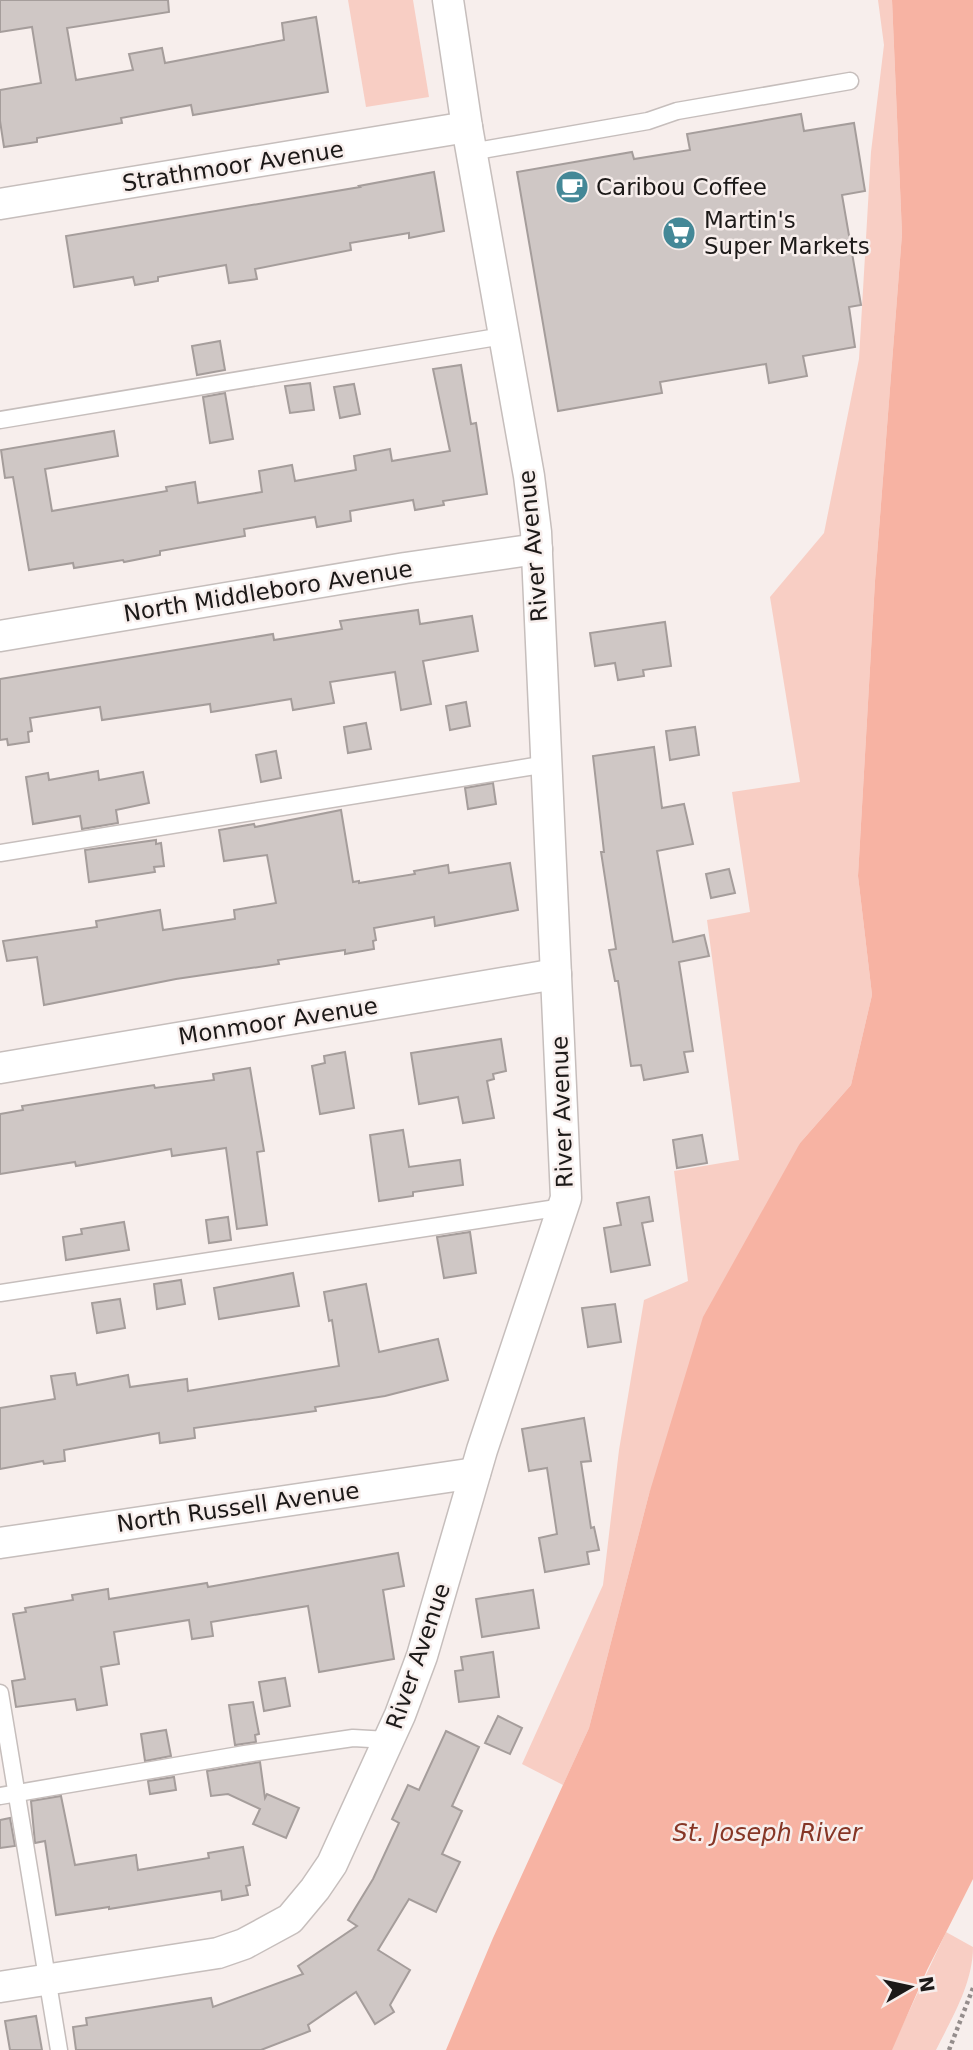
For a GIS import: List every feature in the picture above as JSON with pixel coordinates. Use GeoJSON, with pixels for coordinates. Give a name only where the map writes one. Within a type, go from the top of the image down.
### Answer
{"type":"FeatureCollection","features":[{"type":"Feature","properties":{"kind":"street","name":"River Avenue"},"geometry":{"type":"LineString","coordinates":[[0,1987],[218,1952],[244,1944],[290,1919],[316,1889],[332,1864],[388,1740],[422,1656],[475,1473],[564,1207],[564,1111],[537,549],[529,476],[469,139],[448,0]]}},
{"type":"Feature","properties":{"kind":"street","name":"Strathmoor Avenue"},"geometry":{"type":"LineString","coordinates":[[0,204],[469,139]]}},
{"type":"Feature","properties":{"kind":"street","name":"North Middleboro Avenue"},"geometry":{"type":"LineString","coordinates":[[0,636],[405,568],[537,549]]}},
{"type":"Feature","properties":{"kind":"street","name":"Monmoor Avenue"},"geometry":{"type":"LineString","coordinates":[[0,1068],[556,974]]}},
{"type":"Feature","properties":{"kind":"street","name":"North Russell Avenue"},"geometry":{"type":"LineString","coordinates":[[0,1543],[475,1473]]}},
{"type":"Feature","properties":{"kind":"lane"},"geometry":{"type":"LineString","coordinates":[[469,139],[648,121],[677,111],[850,81]]}},
{"type":"Feature","properties":{"kind":"lane"},"geometry":{"type":"LineString","coordinates":[[0,420],[503,336]]}},
{"type":"Feature","properties":{"kind":"lane"},"geometry":{"type":"LineString","coordinates":[[0,853],[547,764]]}},
{"type":"Feature","properties":{"kind":"lane"},"geometry":{"type":"LineString","coordinates":[[0,1293],[564,1207]]}},
{"type":"Feature","properties":{"kind":"lane"},"geometry":{"type":"LineString","coordinates":[[0,1693],[60,2050]]}},
{"type":"Feature","properties":{"kind":"lane"},"geometry":{"type":"LineString","coordinates":[[0,1796],[353,1738],[388,1740]]}},
{"type":"Feature","properties":{"kind":"path"},"geometry":{"type":"LineString","coordinates":[[949,2050],[973,1988]]}},
{"type":"Feature","properties":{"kind":"shaded area"},"geometry":{"type":"Polygon","coordinates":[[[348,0],[413,0],[429,97],[366,107],[348,0]]]}},
{"type":"Feature","properties":{"kind":"shaded area"},"geometry":{"type":"Polygon","coordinates":[[[878,0],[892,0],[902,234],[875,581],[858,876],[872,995],[851,1085],[800,1143],[649,1494],[589,1728],[563,1785],[522,1764],[603,1585],[619,1450],[644,1300],[688,1281],[674,1171],[739,1160],[707,920],[750,912],[732,792],[800,782],[770,597],[824,533],[859,359],[871,152],[884,45],[878,0]]]}},
{"type":"Feature","properties":{"kind":"shaded area"},"geometry":{"type":"Polygon","coordinates":[[[946,1932],[973,1947],[966,1987],[955,2013],[936,2050],[891,2050],[946,1932]]]}},
{"type":"Feature","properties":{"kind":"water","name":"St. Joseph River"},"geometry":{"type":"Polygon","coordinates":[[[892,0],[973,0],[973,1879],[927,1970],[892,2050],[446,2050],[493,1938],[589,1728],[649,1494],[703,1317],[800,1143],[851,1085],[872,995],[858,876],[875,581],[902,234],[892,0]]]}},
{"type":"Feature","properties":{"kind":"building"},"geometry":{"type":"Polygon","coordinates":[[[0,0],[168,0],[169,12],[67,28],[76,80],[133,70],[129,54],[162,48],[165,63],[284,40],[282,23],[316,17],[328,92],[193,115],[191,105],[121,118],[122,123],[37,138],[37,142],[4,147],[0,121],[0,90],[41,83],[32,27],[0,32],[0,0]]]}},
{"type":"Feature","properties":{"kind":"building"},"geometry":{"type":"Polygon","coordinates":[[[801,114],[804,131],[854,123],[865,191],[842,195],[861,305],[849,307],[855,347],[803,356],[807,376],[769,383],[766,364],[660,382],[662,393],[558,411],[517,172],[632,152],[634,159],[690,150],[687,134],[801,114]]]}},
{"type":"Feature","properties":{"kind":"building"},"geometry":{"type":"Polygon","coordinates":[[[434,172],[444,231],[409,238],[409,233],[350,243],[351,250],[255,269],[257,279],[229,283],[226,265],[158,277],[158,281],[135,285],[133,277],[74,287],[66,236],[434,172]]]}},
{"type":"Feature","properties":{"kind":"building"},"geometry":{"type":"Polygon","coordinates":[[[220,341],[225,370],[197,375],[192,346],[220,341]]]}},
{"type":"Feature","properties":{"kind":"building"},"geometry":{"type":"Polygon","coordinates":[[[461,365],[471,424],[476,423],[487,494],[443,501],[444,505],[415,510],[413,500],[350,511],[351,521],[317,527],[315,517],[244,529],[245,536],[160,551],[160,555],[124,562],[123,560],[74,568],[73,563],[29,570],[13,477],[5,478],[1,450],[114,431],[118,456],[45,469],[52,511],[167,491],[166,487],[195,482],[198,503],[262,492],[259,471],[292,465],[295,481],[356,470],[354,456],[390,449],[392,461],[450,451],[433,369],[461,365]]]}},
{"type":"Feature","properties":{"kind":"building"},"geometry":{"type":"Polygon","coordinates":[[[310,383],[314,410],[290,413],[285,386],[310,383]]]}},
{"type":"Feature","properties":{"kind":"building"},"geometry":{"type":"Polygon","coordinates":[[[354,384],[360,414],[340,418],[334,387],[354,384]]]}},
{"type":"Feature","properties":{"kind":"building"},"geometry":{"type":"Polygon","coordinates":[[[225,393],[233,439],[210,443],[203,397],[225,393]]]}},
{"type":"Feature","properties":{"kind":"building"},"geometry":{"type":"Polygon","coordinates":[[[418,610],[420,624],[472,616],[478,651],[423,661],[431,704],[401,710],[395,672],[330,682],[334,703],[293,710],[291,699],[211,712],[210,704],[102,720],[100,707],[30,718],[32,731],[28,732],[29,742],[8,745],[7,739],[0,740],[0,679],[273,634],[274,640],[342,629],[340,621],[418,610]]]}},
{"type":"Feature","properties":{"kind":"building"},"geometry":{"type":"Polygon","coordinates":[[[665,622],[671,666],[643,670],[644,676],[618,680],[615,663],[595,666],[590,633],[665,622]]]}},
{"type":"Feature","properties":{"kind":"building"},"geometry":{"type":"Polygon","coordinates":[[[466,702],[470,726],[450,730],[446,706],[466,702]]]}},
{"type":"Feature","properties":{"kind":"building"},"geometry":{"type":"Polygon","coordinates":[[[366,723],[371,749],[348,753],[344,727],[366,723]]]}},
{"type":"Feature","properties":{"kind":"building"},"geometry":{"type":"Polygon","coordinates":[[[695,727],[699,755],[670,760],[666,731],[695,727]]]}},
{"type":"Feature","properties":{"kind":"building"},"geometry":{"type":"Polygon","coordinates":[[[654,747],[662,808],[684,804],[693,844],[657,851],[673,942],[704,935],[709,956],[679,962],[693,1051],[684,1052],[688,1072],[644,1080],[641,1065],[631,1066],[618,981],[615,981],[609,950],[616,949],[601,852],[604,852],[593,756],[654,747]]]}},
{"type":"Feature","properties":{"kind":"building"},"geometry":{"type":"Polygon","coordinates":[[[276,751],[281,778],[261,782],[256,755],[276,751]]]}},
{"type":"Feature","properties":{"kind":"building"},"geometry":{"type":"Polygon","coordinates":[[[98,771],[99,780],[143,772],[149,803],[116,810],[118,823],[82,829],[80,816],[33,824],[26,777],[48,773],[49,780],[98,771]]]}},
{"type":"Feature","properties":{"kind":"building"},"geometry":{"type":"Polygon","coordinates":[[[493,783],[496,804],[468,809],[465,788],[493,783]]]}},
{"type":"Feature","properties":{"kind":"building"},"geometry":{"type":"Polygon","coordinates":[[[341,810],[353,882],[415,874],[414,871],[448,865],[449,873],[510,863],[518,910],[435,926],[434,917],[374,928],[374,949],[345,954],[345,950],[278,960],[279,964],[176,979],[44,1005],[37,957],[7,961],[3,941],[97,927],[96,921],[160,910],[163,930],[235,919],[234,910],[276,903],[267,855],[224,861],[219,830],[254,824],[255,827],[341,810]]]}},
{"type":"Feature","properties":{"kind":"building"},"geometry":{"type":"Polygon","coordinates":[[[156,840],[156,844],[161,843],[164,866],[154,867],[155,872],[89,882],[85,850],[156,840]]]}},
{"type":"Feature","properties":{"kind":"building"},"geometry":{"type":"Polygon","coordinates":[[[729,869],[735,893],[711,898],[706,874],[729,869]]]}},
{"type":"Feature","properties":{"kind":"building"},"geometry":{"type":"Polygon","coordinates":[[[501,1039],[506,1071],[493,1074],[494,1079],[487,1081],[494,1118],[463,1123],[458,1097],[419,1104],[411,1053],[501,1039]]]}},
{"type":"Feature","properties":{"kind":"building"},"geometry":{"type":"Polygon","coordinates":[[[345,1052],[354,1108],[320,1114],[312,1066],[325,1063],[324,1056],[345,1052]]]}},
{"type":"Feature","properties":{"kind":"building"},"geometry":{"type":"Polygon","coordinates":[[[250,1068],[264,1151],[257,1152],[267,1225],[237,1229],[226,1148],[172,1156],[171,1149],[76,1166],[75,1162],[0,1174],[0,1114],[23,1110],[22,1106],[128,1089],[214,1080],[213,1074],[250,1068]]]}},
{"type":"Feature","properties":{"kind":"building"},"geometry":{"type":"Polygon","coordinates":[[[403,1130],[409,1167],[460,1160],[463,1185],[413,1192],[413,1196],[379,1201],[370,1135],[403,1130]]]}},
{"type":"Feature","properties":{"kind":"building"},"geometry":{"type":"Polygon","coordinates":[[[702,1135],[707,1163],[677,1168],[673,1140],[702,1135]]]}},
{"type":"Feature","properties":{"kind":"building"},"geometry":{"type":"Polygon","coordinates":[[[649,1197],[653,1221],[642,1223],[650,1265],[611,1272],[604,1228],[621,1225],[617,1203],[649,1197]]]}},
{"type":"Feature","properties":{"kind":"building"},"geometry":{"type":"Polygon","coordinates":[[[228,1217],[231,1240],[209,1243],[206,1220],[228,1217]]]}},
{"type":"Feature","properties":{"kind":"building"},"geometry":{"type":"Polygon","coordinates":[[[124,1222],[129,1250],[66,1260],[63,1237],[82,1234],[81,1229],[124,1222]]]}},
{"type":"Feature","properties":{"kind":"building"},"geometry":{"type":"Polygon","coordinates":[[[470,1232],[476,1273],[444,1278],[437,1237],[470,1232]]]}},
{"type":"Feature","properties":{"kind":"building"},"geometry":{"type":"Polygon","coordinates":[[[293,1273],[299,1306],[219,1319],[214,1288],[293,1273]]]}},
{"type":"Feature","properties":{"kind":"building"},"geometry":{"type":"Polygon","coordinates":[[[181,1280],[185,1304],[157,1309],[154,1284],[181,1280]]]}},
{"type":"Feature","properties":{"kind":"building"},"geometry":{"type":"Polygon","coordinates":[[[366,1284],[379,1352],[438,1339],[448,1380],[385,1396],[315,1407],[316,1411],[194,1428],[195,1438],[160,1443],[159,1433],[64,1450],[65,1461],[44,1464],[43,1461],[0,1469],[0,1408],[55,1399],[51,1376],[75,1373],[77,1385],[128,1375],[130,1387],[187,1379],[188,1391],[339,1366],[332,1320],[329,1321],[324,1292],[366,1284]]]}},
{"type":"Feature","properties":{"kind":"building"},"geometry":{"type":"Polygon","coordinates":[[[120,1299],[125,1328],[97,1333],[92,1303],[120,1299]]]}},
{"type":"Feature","properties":{"kind":"building"},"geometry":{"type":"Polygon","coordinates":[[[615,1304],[621,1342],[588,1347],[582,1308],[615,1304]]]}},
{"type":"Feature","properties":{"kind":"building"},"geometry":{"type":"Polygon","coordinates":[[[584,1418],[591,1461],[581,1462],[591,1528],[594,1527],[599,1550],[587,1552],[589,1564],[545,1572],[539,1538],[557,1534],[547,1468],[529,1471],[522,1429],[584,1418]]]}},
{"type":"Feature","properties":{"kind":"building"},"geometry":{"type":"Polygon","coordinates":[[[398,1553],[404,1586],[383,1590],[394,1659],[319,1672],[308,1606],[211,1622],[213,1636],[192,1639],[189,1620],[114,1632],[119,1664],[101,1667],[107,1705],[77,1710],[75,1699],[16,1707],[12,1681],[25,1679],[13,1614],[26,1612],[25,1608],[73,1600],[72,1595],[108,1589],[109,1599],[207,1583],[208,1587],[398,1553]]]}},
{"type":"Feature","properties":{"kind":"building"},"geometry":{"type":"Polygon","coordinates":[[[533,1590],[539,1628],[482,1637],[476,1599],[533,1590]]]}},
{"type":"Feature","properties":{"kind":"building"},"geometry":{"type":"Polygon","coordinates":[[[493,1652],[499,1697],[459,1702],[455,1671],[463,1670],[461,1657],[493,1652]]]}},
{"type":"Feature","properties":{"kind":"building"},"geometry":{"type":"Polygon","coordinates":[[[285,1678],[290,1706],[264,1711],[259,1682],[285,1678]]]}},
{"type":"Feature","properties":{"kind":"building"},"geometry":{"type":"Polygon","coordinates":[[[253,1702],[259,1734],[255,1735],[256,1742],[235,1745],[229,1705],[253,1702]]]}},
{"type":"Feature","properties":{"kind":"building"},"geometry":{"type":"Polygon","coordinates":[[[498,1716],[522,1728],[510,1754],[485,1743],[498,1716]]]}},
{"type":"Feature","properties":{"kind":"building"},"geometry":{"type":"Polygon","coordinates":[[[166,1730],[171,1756],[145,1761],[141,1734],[166,1730]]]}},
{"type":"Feature","properties":{"kind":"building"},"geometry":{"type":"Polygon","coordinates":[[[446,1731],[479,1747],[452,1806],[462,1811],[442,1854],[460,1862],[436,1912],[409,1899],[378,1950],[410,1970],[390,2005],[394,2012],[375,2024],[356,1992],[308,2025],[310,2031],[261,2050],[76,2050],[73,2027],[87,2025],[86,2018],[211,1998],[213,2007],[303,1974],[298,1966],[357,1926],[348,1920],[373,1879],[399,1823],[392,1819],[408,1785],[419,1790],[446,1731]]]}},
{"type":"Feature","properties":{"kind":"building"},"geometry":{"type":"Polygon","coordinates":[[[260,1762],[265,1798],[267,1794],[299,1808],[286,1838],[253,1824],[260,1809],[228,1794],[211,1796],[207,1771],[260,1762]]]}},
{"type":"Feature","properties":{"kind":"building"},"geometry":{"type":"Polygon","coordinates":[[[174,1777],[176,1790],[150,1794],[148,1781],[174,1777]]]}},
{"type":"Feature","properties":{"kind":"building"},"geometry":{"type":"Polygon","coordinates":[[[61,1796],[75,1865],[136,1855],[138,1870],[209,1858],[208,1853],[243,1847],[250,1885],[246,1886],[248,1895],[222,1900],[221,1891],[56,1915],[45,1841],[35,1843],[31,1801],[61,1796]]]}},
{"type":"Feature","properties":{"kind":"building"},"geometry":{"type":"Polygon","coordinates":[[[10,1818],[15,1846],[0,1848],[0,1820],[10,1818]]]}},
{"type":"Feature","properties":{"kind":"building"},"geometry":{"type":"Polygon","coordinates":[[[36,2016],[42,2050],[10,2050],[5,2021],[36,2016]]]}},
{"type":"Feature","properties":{"kind":"place","name":"Caribou Coffee"},"geometry":{"type":"Point","coordinates":[572,187]}},
{"type":"Feature","properties":{"kind":"place","name":"Martin's Super Markets"},"geometry":{"type":"Point","coordinates":[679,233]}}]}
